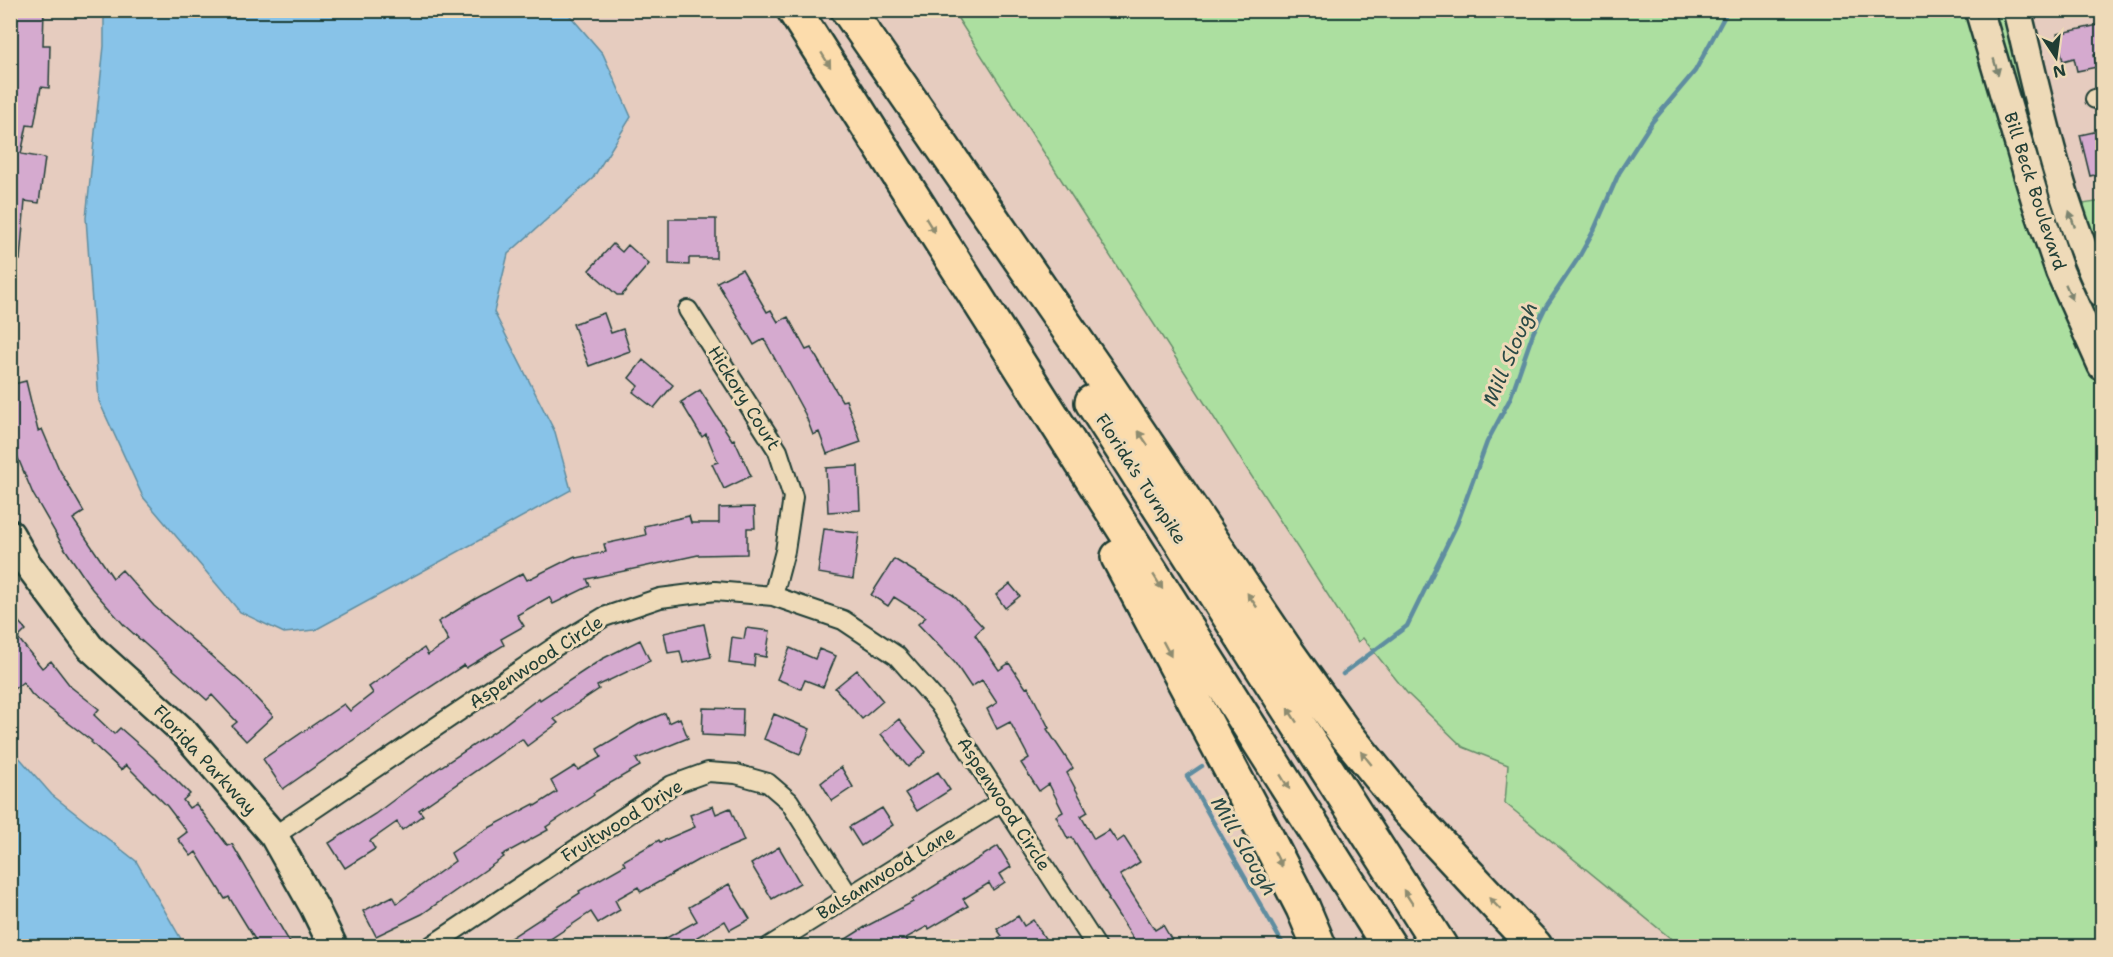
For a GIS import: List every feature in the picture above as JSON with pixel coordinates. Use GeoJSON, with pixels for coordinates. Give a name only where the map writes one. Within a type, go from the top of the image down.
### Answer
{"type":"FeatureCollection","features":[{"type":"Feature","properties":{"kind":"highway"},"geometry":{"type":"LineString","coordinates":[[794,10],[1389,946]]}},
{"type":"Feature","properties":{"kind":"highway"},"geometry":{"type":"LineString","coordinates":[[846,10],[1100,375],[1280,642],[1344,732],[1404,806],[1535,946]]}},
{"type":"Feature","properties":{"kind":"highway","name":"Florida's Turnpike"},"geometry":{"type":"LineString","coordinates":[[846,10],[1013,279],[1440,946]]}},
{"type":"Feature","properties":{"kind":"highway"},"geometry":{"type":"LineString","coordinates":[[1036,391],[1081,488],[1264,832],[1303,908],[1319,946]]}},
{"type":"Feature","properties":{"kind":"street","name":"Bill Beck Boulevard"},"geometry":{"type":"LineString","coordinates":[[1979,10],[2036,202],[2060,272],[2103,366]]}},
{"type":"Feature","properties":{"kind":"street","name":"Bill Beck Boulevard"},"geometry":{"type":"LineString","coordinates":[[2017,10],[2045,129],[2070,216],[2103,293]]}},
{"type":"Feature","properties":{"kind":"street","name":"Hickory Court"},"geometry":{"type":"LineString","coordinates":[[688,310],[778,452],[793,497],[785,551],[773,596]]}},
{"type":"Feature","properties":{"kind":"street","name":"Florida Parkway"},"geometry":{"type":"LineString","coordinates":[[10,534],[26,562],[90,647],[184,732],[274,836],[333,946]]}},
{"type":"Feature","properties":{"kind":"street","name":"Aspenwood Circle"},"geometry":{"type":"LineString","coordinates":[[274,836],[553,648],[604,617],[660,598],[715,591],[773,596],[843,620],[897,656],[939,704],[1096,946]]}},
{"type":"Feature","properties":{"kind":"street","name":"Fruitwood Drive"},"geometry":{"type":"LineString","coordinates":[[431,946],[672,785],[708,772],[736,774],[768,783],[789,801],[849,896]]}},
{"type":"Feature","properties":{"kind":"street","name":"Balsamwood Lane"},"geometry":{"type":"LineString","coordinates":[[770,946],[1002,801]]}},
{"type":"Feature","properties":{"kind":"green space"},"geometry":{"type":"Polygon","coordinates":[[[953,11],[1971,11],[2053,275],[2102,388],[2102,946],[1680,946],[1505,803],[1508,765],[1463,747],[1407,693],[1363,638],[1358,642],[953,11]]]}},
{"type":"Feature","properties":{"kind":"green space"},"geometry":{"type":"Polygon","coordinates":[[[1988,11],[2009,11],[2082,270],[2102,312],[2102,347],[2068,268],[1988,11]]]}},
{"type":"Feature","properties":{"kind":"green space"},"geometry":{"type":"Polygon","coordinates":[[[2102,201],[2102,273],[2076,205],[2102,201]]]}},
{"type":"Feature","properties":{"kind":"water"},"geometry":{"type":"Polygon","coordinates":[[[104,11],[566,11],[603,54],[631,117],[593,178],[508,254],[494,312],[555,432],[571,490],[315,630],[284,633],[240,612],[143,497],[99,401],[86,218],[104,46],[104,11]]]}},
{"type":"Feature","properties":{"kind":"water"},"geometry":{"type":"Polygon","coordinates":[[[10,747],[52,795],[136,861],[185,946],[11,946],[10,747]]]}},
{"type":"Feature","properties":{"kind":"building"},"geometry":{"type":"Polygon","coordinates":[[[12,10],[44,10],[43,45],[50,45],[49,88],[41,87],[34,126],[27,125],[21,154],[45,158],[39,203],[25,201],[20,260],[10,259],[12,10]]]}},
{"type":"Feature","properties":{"kind":"building"},"geometry":{"type":"Polygon","coordinates":[[[2103,24],[2103,53],[2094,55],[2097,67],[2077,71],[2074,58],[2063,61],[2057,34],[2103,24]]]}},
{"type":"Feature","properties":{"kind":"building"},"geometry":{"type":"Polygon","coordinates":[[[2103,130],[2103,173],[2090,176],[2080,135],[2103,130]]]}},
{"type":"Feature","properties":{"kind":"building"},"geometry":{"type":"Polygon","coordinates":[[[669,219],[716,219],[716,258],[689,258],[689,265],[669,264],[669,219]]]}},
{"type":"Feature","properties":{"kind":"building"},"geometry":{"type":"Polygon","coordinates":[[[613,244],[622,252],[628,245],[649,264],[622,295],[617,295],[589,270],[613,244]]]}},
{"type":"Feature","properties":{"kind":"building"},"geometry":{"type":"Polygon","coordinates":[[[742,269],[767,312],[771,310],[778,322],[788,317],[806,350],[811,348],[842,401],[846,400],[861,442],[827,454],[819,432],[813,435],[805,414],[764,339],[754,345],[717,282],[742,269]]]}},
{"type":"Feature","properties":{"kind":"building"},"geometry":{"type":"Polygon","coordinates":[[[604,313],[611,333],[623,329],[630,351],[589,366],[573,324],[604,313]]]}},
{"type":"Feature","properties":{"kind":"building"},"geometry":{"type":"Polygon","coordinates":[[[643,360],[673,385],[654,408],[633,392],[638,386],[629,378],[643,360]]]}},
{"type":"Feature","properties":{"kind":"building"},"geometry":{"type":"Polygon","coordinates":[[[26,381],[38,431],[42,429],[59,469],[84,512],[73,519],[113,578],[122,570],[154,606],[242,683],[273,716],[246,741],[232,726],[237,722],[212,695],[207,700],[124,625],[92,589],[63,546],[33,494],[10,439],[10,385],[26,381]]]}},
{"type":"Feature","properties":{"kind":"building"},"geometry":{"type":"Polygon","coordinates":[[[700,390],[732,440],[734,439],[751,476],[724,489],[712,464],[718,462],[706,434],[702,437],[681,402],[700,390]]]}},
{"type":"Feature","properties":{"kind":"building"},"geometry":{"type":"Polygon","coordinates":[[[858,466],[860,510],[828,512],[826,468],[858,466]]]}},
{"type":"Feature","properties":{"kind":"building"},"geometry":{"type":"Polygon","coordinates":[[[754,507],[755,528],[747,528],[747,554],[698,555],[587,579],[590,586],[553,604],[549,597],[517,615],[524,626],[501,639],[504,645],[466,668],[464,665],[283,789],[263,759],[344,704],[350,711],[373,693],[369,687],[424,648],[428,655],[449,641],[438,622],[523,573],[527,580],[575,556],[576,558],[606,552],[604,544],[646,535],[644,526],[689,516],[691,523],[719,523],[719,508],[754,507]]]}},
{"type":"Feature","properties":{"kind":"building"},"geometry":{"type":"Polygon","coordinates":[[[824,529],[859,533],[853,579],[818,573],[824,529]]]}},
{"type":"Feature","properties":{"kind":"building"},"geometry":{"type":"Polygon","coordinates":[[[894,559],[953,595],[983,627],[975,635],[999,670],[1009,663],[1026,688],[1028,687],[1049,728],[1047,729],[1073,768],[1067,773],[1088,812],[1081,816],[1094,839],[1109,830],[1117,842],[1124,837],[1140,862],[1120,875],[1155,930],[1163,925],[1175,946],[1138,946],[1072,837],[1068,839],[1056,816],[1063,812],[1049,784],[1039,791],[1021,763],[1029,758],[1010,722],[997,729],[987,709],[997,703],[982,680],[971,687],[955,663],[918,624],[926,617],[894,597],[888,606],[871,595],[894,559]]]}},
{"type":"Feature","properties":{"kind":"building"},"geometry":{"type":"Polygon","coordinates":[[[1010,584],[1020,596],[1005,608],[996,595],[1010,584]]]}},
{"type":"Feature","properties":{"kind":"building"},"geometry":{"type":"Polygon","coordinates":[[[10,612],[26,630],[18,638],[42,668],[51,661],[71,687],[99,709],[94,715],[114,734],[120,728],[190,794],[183,800],[189,808],[196,804],[228,846],[232,844],[292,946],[259,946],[229,897],[225,899],[196,852],[191,856],[178,839],[187,832],[167,806],[126,765],[121,770],[92,741],[32,695],[23,682],[10,692],[10,612]]]}},
{"type":"Feature","properties":{"kind":"building"},"geometry":{"type":"Polygon","coordinates":[[[704,624],[711,657],[683,663],[680,651],[668,653],[664,633],[704,624]]]}},
{"type":"Feature","properties":{"kind":"building"},"geometry":{"type":"Polygon","coordinates":[[[746,628],[770,631],[766,657],[755,655],[754,666],[729,663],[732,637],[744,639],[746,628]]]}},
{"type":"Feature","properties":{"kind":"building"},"geometry":{"type":"Polygon","coordinates":[[[640,640],[650,661],[597,686],[599,689],[554,719],[558,723],[527,746],[522,739],[419,810],[423,815],[402,830],[397,822],[370,841],[375,849],[345,868],[329,843],[497,730],[539,698],[540,700],[602,659],[640,640]]]}},
{"type":"Feature","properties":{"kind":"building"},"geometry":{"type":"Polygon","coordinates":[[[790,648],[815,659],[819,649],[836,656],[823,687],[805,680],[801,689],[777,679],[790,648]]]}},
{"type":"Feature","properties":{"kind":"building"},"geometry":{"type":"Polygon","coordinates":[[[857,670],[883,701],[862,719],[835,688],[857,670]]]}},
{"type":"Feature","properties":{"kind":"building"},"geometry":{"type":"Polygon","coordinates":[[[703,708],[743,709],[742,737],[702,735],[703,708]]]}},
{"type":"Feature","properties":{"kind":"building"},"geometry":{"type":"Polygon","coordinates":[[[665,713],[669,723],[680,718],[688,738],[636,759],[640,766],[593,793],[594,795],[546,827],[548,830],[502,855],[504,857],[422,914],[376,936],[363,911],[393,896],[397,903],[455,861],[451,853],[485,830],[534,804],[535,806],[557,792],[551,781],[575,766],[578,770],[601,757],[597,749],[639,724],[665,713]]]}},
{"type":"Feature","properties":{"kind":"building"},"geometry":{"type":"Polygon","coordinates":[[[774,714],[810,729],[800,754],[764,739],[774,714]]]}},
{"type":"Feature","properties":{"kind":"building"},"geometry":{"type":"Polygon","coordinates":[[[899,719],[926,752],[908,767],[881,734],[899,719]]]}},
{"type":"Feature","properties":{"kind":"building"},"geometry":{"type":"Polygon","coordinates":[[[841,767],[853,787],[832,801],[821,783],[841,767]]]}},
{"type":"Feature","properties":{"kind":"building"},"geometry":{"type":"Polygon","coordinates":[[[938,772],[950,790],[917,811],[905,793],[938,772]]]}},
{"type":"Feature","properties":{"kind":"building"},"geometry":{"type":"Polygon","coordinates":[[[713,806],[716,814],[730,808],[744,841],[698,860],[641,892],[638,887],[615,900],[620,910],[598,923],[591,912],[540,946],[498,946],[580,893],[579,891],[625,865],[623,861],[659,840],[660,842],[695,827],[690,815],[713,806]]]}},
{"type":"Feature","properties":{"kind":"building"},"geometry":{"type":"Polygon","coordinates":[[[882,808],[893,825],[861,846],[849,827],[882,808]]]}},
{"type":"Feature","properties":{"kind":"building"},"geometry":{"type":"Polygon","coordinates":[[[998,846],[1011,867],[1000,874],[1005,882],[993,890],[989,883],[963,899],[968,906],[929,929],[928,926],[906,938],[910,946],[835,946],[865,927],[913,902],[912,900],[998,846]]]}},
{"type":"Feature","properties":{"kind":"building"},"geometry":{"type":"Polygon","coordinates":[[[779,847],[800,883],[772,899],[751,864],[779,847]]]}},
{"type":"Feature","properties":{"kind":"building"},"geometry":{"type":"Polygon","coordinates":[[[729,884],[750,919],[730,930],[725,921],[697,937],[702,946],[652,946],[697,921],[689,907],[729,884]]]}},
{"type":"Feature","properties":{"kind":"building"},"geometry":{"type":"Polygon","coordinates":[[[1018,916],[1024,926],[1033,920],[1050,946],[984,946],[1002,936],[997,929],[1018,916]]]}},
{"type":"Feature","properties":{"kind":"waterway","name":"Mill Slough"},"geometry":{"type":"LineString","coordinates":[[1343,674],[1407,626],[1457,524],[1487,442],[1510,399],[1533,333],[1545,308],[1594,230],[1619,173],[1652,122],[1695,71],[1728,10]]}},
{"type":"Feature","properties":{"kind":"waterway","name":"Mill Slough"},"geometry":{"type":"LineString","coordinates":[[1202,766],[1187,776],[1284,946]]}}]}
